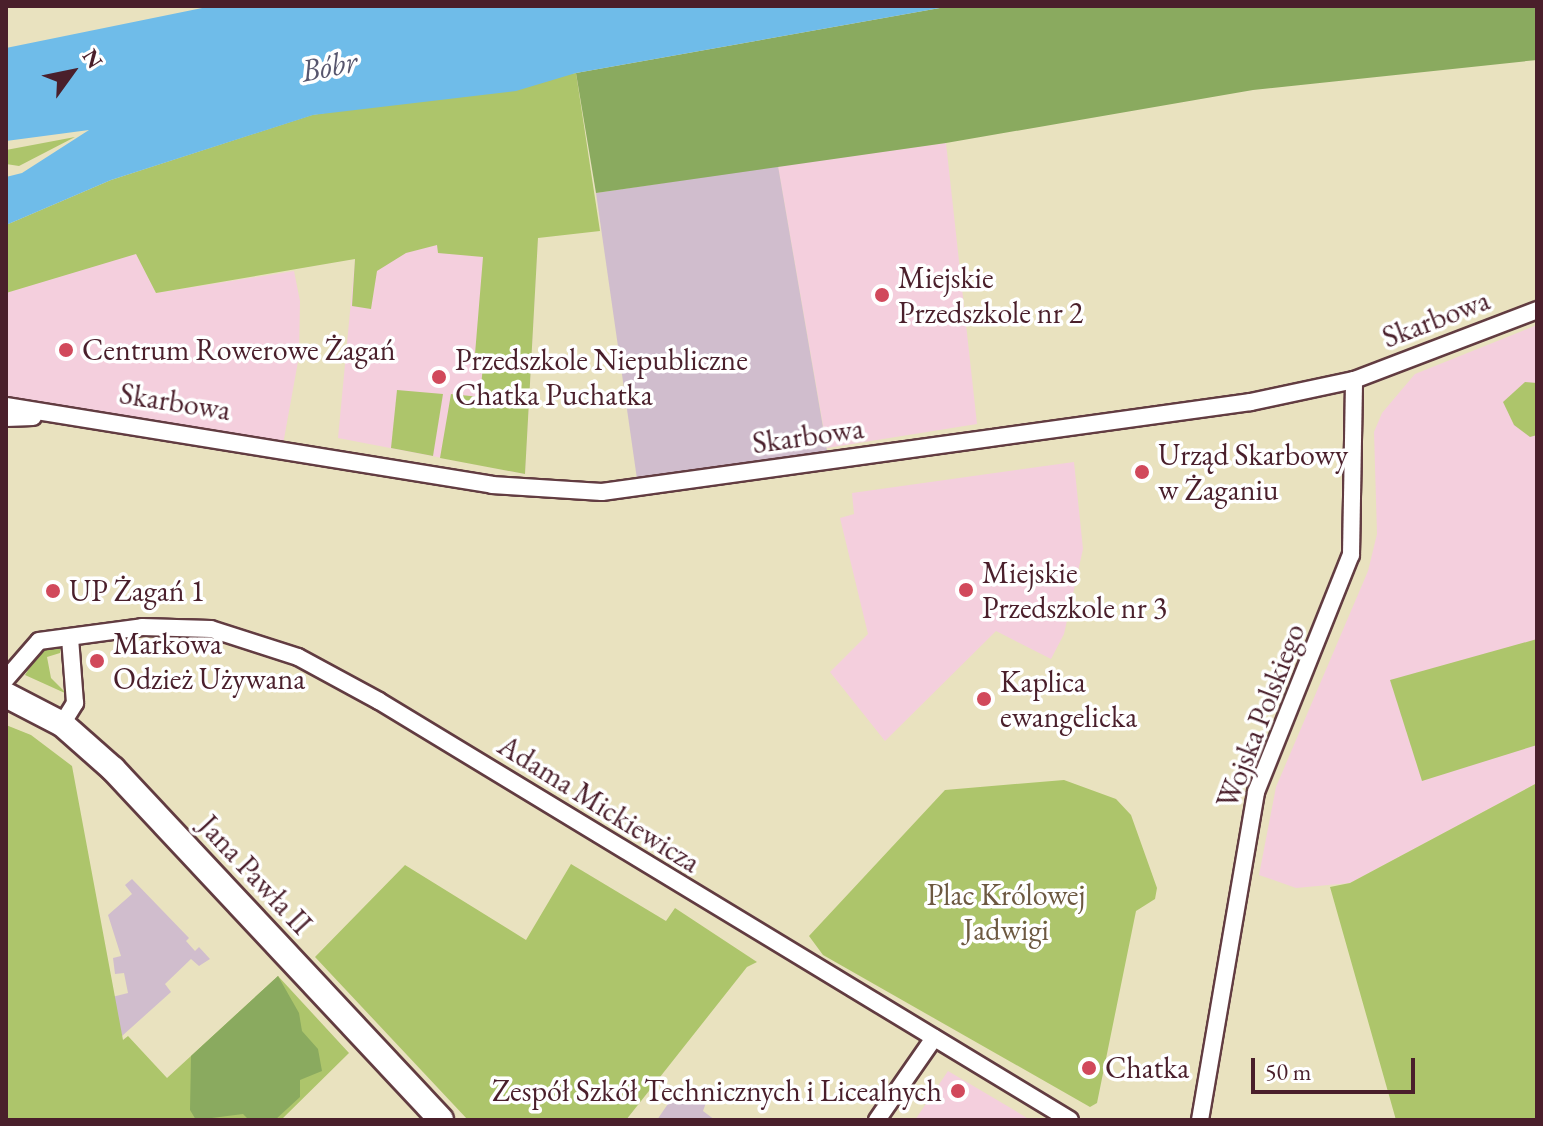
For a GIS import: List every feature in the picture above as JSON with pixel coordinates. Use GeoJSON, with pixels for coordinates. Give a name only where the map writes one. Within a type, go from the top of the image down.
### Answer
{"type":"FeatureCollection","features":[{"type":"Feature","properties":{"kind":"main road","name":"Jana Pawła II"},"geometry":{"type":"LineString","coordinates":[[6,695],[62,724],[113,769],[441,1120]]}},
{"type":"Feature","properties":{"kind":"street","name":"Skarbowa"},"geometry":{"type":"LineString","coordinates":[[6,406],[492,485],[602,492],[1038,435],[1251,402],[1354,380],[1537,310]]}},
{"type":"Feature","properties":{"kind":"street","name":"Wojska Polskiego"},"geometry":{"type":"LineString","coordinates":[[1200,1120],[1256,792],[1351,555],[1354,380]]}},
{"type":"Feature","properties":{"kind":"street","name":"Skarbowa"},"geometry":{"type":"LineString","coordinates":[[6,418],[75,415]]}},
{"type":"Feature","properties":{"kind":"street","name":"Adama Mickiewicza"},"geometry":{"type":"LineString","coordinates":[[6,679],[32,645],[49,638],[70,638],[142,627],[191,627],[298,657],[379,701],[1070,1120]]}},
{"type":"Feature","properties":{"kind":"street"},"geometry":{"type":"LineString","coordinates":[[62,724],[75,703],[70,638]]}},
{"type":"Feature","properties":{"kind":"street"},"geometry":{"type":"LineString","coordinates":[[877,1120],[934,1038]]}},
{"type":"Feature","properties":{"kind":"shaded area","name":"Miejskie Przedszkole nr 2"},"geometry":{"type":"Polygon","coordinates":[[[946,143],[977,424],[827,448],[778,166],[946,143]]]}},
{"type":"Feature","properties":{"kind":"shaded area"},"geometry":{"type":"Polygon","coordinates":[[[778,166],[829,462],[638,486],[596,193],[778,166]]]}},
{"type":"Feature","properties":{"kind":"shaded area","name":"Przedszkole Niepubliczne Chatka Puchatka"},"geometry":{"type":"Polygon","coordinates":[[[538,238],[525,474],[338,438],[355,259],[434,243],[538,238]]]}},
{"type":"Feature","properties":{"kind":"shaded area"},"geometry":{"type":"Polygon","coordinates":[[[136,253],[156,293],[294,271],[300,301],[299,356],[282,450],[6,404],[6,293],[136,253]]]}},
{"type":"Feature","properties":{"kind":"shaded area"},"geometry":{"type":"Polygon","coordinates":[[[1537,325],[1537,783],[1350,883],[1296,888],[1259,875],[1276,787],[1368,571],[1377,534],[1374,432],[1382,413],[1415,374],[1537,325]]]}},
{"type":"Feature","properties":{"kind":"shaded area","name":"Miejskie Przedszkole nr 3"},"geometry":{"type":"Polygon","coordinates":[[[1074,462],[1083,549],[1064,634],[1051,659],[996,631],[885,741],[830,672],[868,634],[840,518],[854,514],[852,493],[1074,462]]]}},
{"type":"Feature","properties":{"kind":"shaded area"},"geometry":{"type":"Polygon","coordinates":[[[132,879],[189,938],[186,941],[195,951],[199,947],[210,959],[199,966],[191,959],[165,984],[171,992],[122,1036],[112,997],[128,993],[124,973],[115,974],[113,958],[121,956],[108,915],[132,894],[125,885],[132,879]]]}},
{"type":"Feature","properties":{"kind":"shaded area","name":"Zespół Szkół Technicznych i Licealnych"},"geometry":{"type":"Polygon","coordinates":[[[948,1071],[1014,1110],[1030,1120],[915,1120],[948,1071]]]}},
{"type":"Feature","properties":{"kind":"shaded area"},"geometry":{"type":"Polygon","coordinates":[[[680,1086],[708,1097],[703,1111],[715,1120],[657,1120],[680,1086]]]}},
{"type":"Feature","properties":{"kind":"green space"},"geometry":{"type":"Polygon","coordinates":[[[951,6],[1537,6],[1537,60],[1253,90],[946,143],[596,193],[576,73],[951,6]]]}},
{"type":"Feature","properties":{"kind":"green space"},"geometry":{"type":"Polygon","coordinates":[[[576,73],[600,231],[538,238],[525,474],[440,458],[451,394],[480,397],[484,355],[475,354],[483,257],[438,253],[437,245],[406,253],[377,271],[371,309],[352,306],[355,259],[156,293],[136,254],[6,293],[6,225],[111,180],[312,115],[576,73]]]}},
{"type":"Feature","properties":{"kind":"green space"},"geometry":{"type":"Polygon","coordinates":[[[75,137],[19,166],[6,164],[6,150],[75,137]]]}},
{"type":"Feature","properties":{"kind":"green space"},"geometry":{"type":"Polygon","coordinates":[[[1525,382],[1537,383],[1537,435],[1530,437],[1514,425],[1503,402],[1525,382]]]}},
{"type":"Feature","properties":{"kind":"green space"},"geometry":{"type":"Polygon","coordinates":[[[397,390],[443,394],[433,456],[391,448],[397,390]]]}},
{"type":"Feature","properties":{"kind":"green space"},"geometry":{"type":"Polygon","coordinates":[[[1537,639],[1537,745],[1422,781],[1390,680],[1537,639]]]}},
{"type":"Feature","properties":{"kind":"green space"},"geometry":{"type":"Polygon","coordinates":[[[61,645],[60,653],[47,657],[51,678],[67,694],[25,675],[43,647],[61,645]]]}},
{"type":"Feature","properties":{"kind":"green space"},"geometry":{"type":"Polygon","coordinates":[[[6,725],[31,735],[72,766],[123,1040],[128,1036],[167,1078],[278,976],[349,1053],[281,1120],[6,1120],[6,725]]]}},
{"type":"Feature","properties":{"kind":"green space","name":"Plac Królowej Jadwigi"},"geometry":{"type":"Polygon","coordinates":[[[1064,780],[1116,799],[1131,815],[1157,888],[1155,899],[1136,911],[1097,1103],[1090,1107],[823,955],[809,936],[945,790],[1064,780]]]}},
{"type":"Feature","properties":{"kind":"green space"},"geometry":{"type":"Polygon","coordinates":[[[1537,783],[1537,1120],[1396,1120],[1330,887],[1350,883],[1537,783]]]}},
{"type":"Feature","properties":{"kind":"green space"},"geometry":{"type":"Polygon","coordinates":[[[571,864],[666,921],[675,908],[757,962],[747,967],[626,1120],[468,1120],[315,957],[405,865],[526,940],[571,864]]]}},
{"type":"Feature","properties":{"kind":"green space"},"geometry":{"type":"Polygon","coordinates":[[[278,976],[299,1013],[302,1031],[318,1049],[322,1071],[300,1080],[300,1097],[275,1120],[249,1120],[243,1114],[196,1120],[190,1110],[191,1056],[278,976]]]}},
{"type":"Feature","properties":{"kind":"water","name":"Bóbr"},"geometry":{"type":"Polygon","coordinates":[[[212,6],[951,6],[576,73],[516,91],[313,115],[111,180],[6,225],[6,177],[22,173],[89,130],[6,141],[6,48],[212,6]]]}},
{"type":"Feature","properties":{"kind":"place","name":"Miejskie Przedszkole nr 2"},"geometry":{"type":"Point","coordinates":[882,295]}},
{"type":"Feature","properties":{"kind":"place","name":"Centrum Rowerowe Żagań"},"geometry":{"type":"Point","coordinates":[66,350]}},
{"type":"Feature","properties":{"kind":"place","name":"Przedszkole Niepubliczne Chatka Puchatka"},"geometry":{"type":"Point","coordinates":[439,377]}},
{"type":"Feature","properties":{"kind":"place","name":"Urząd Skarbowy w Żaganiu"},"geometry":{"type":"Point","coordinates":[1142,472]}},
{"type":"Feature","properties":{"kind":"place","name":"Miejskie Przedszkole nr 3"},"geometry":{"type":"Point","coordinates":[966,590]}},
{"type":"Feature","properties":{"kind":"place","name":"UP Żagań 1"},"geometry":{"type":"Point","coordinates":[53,591]}},
{"type":"Feature","properties":{"kind":"place","name":"Markowa Odzież Używana"},"geometry":{"type":"Point","coordinates":[97,661]}},
{"type":"Feature","properties":{"kind":"place","name":"Kaplica ewangelicka"},"geometry":{"type":"Point","coordinates":[984,699]}},
{"type":"Feature","properties":{"kind":"place","name":"Chatka"},"geometry":{"type":"Point","coordinates":[1089,1068]}},
{"type":"Feature","properties":{"kind":"place","name":"Zespół Szkół Technicznych i Licealnych"},"geometry":{"type":"Point","coordinates":[958,1091]}}]}
